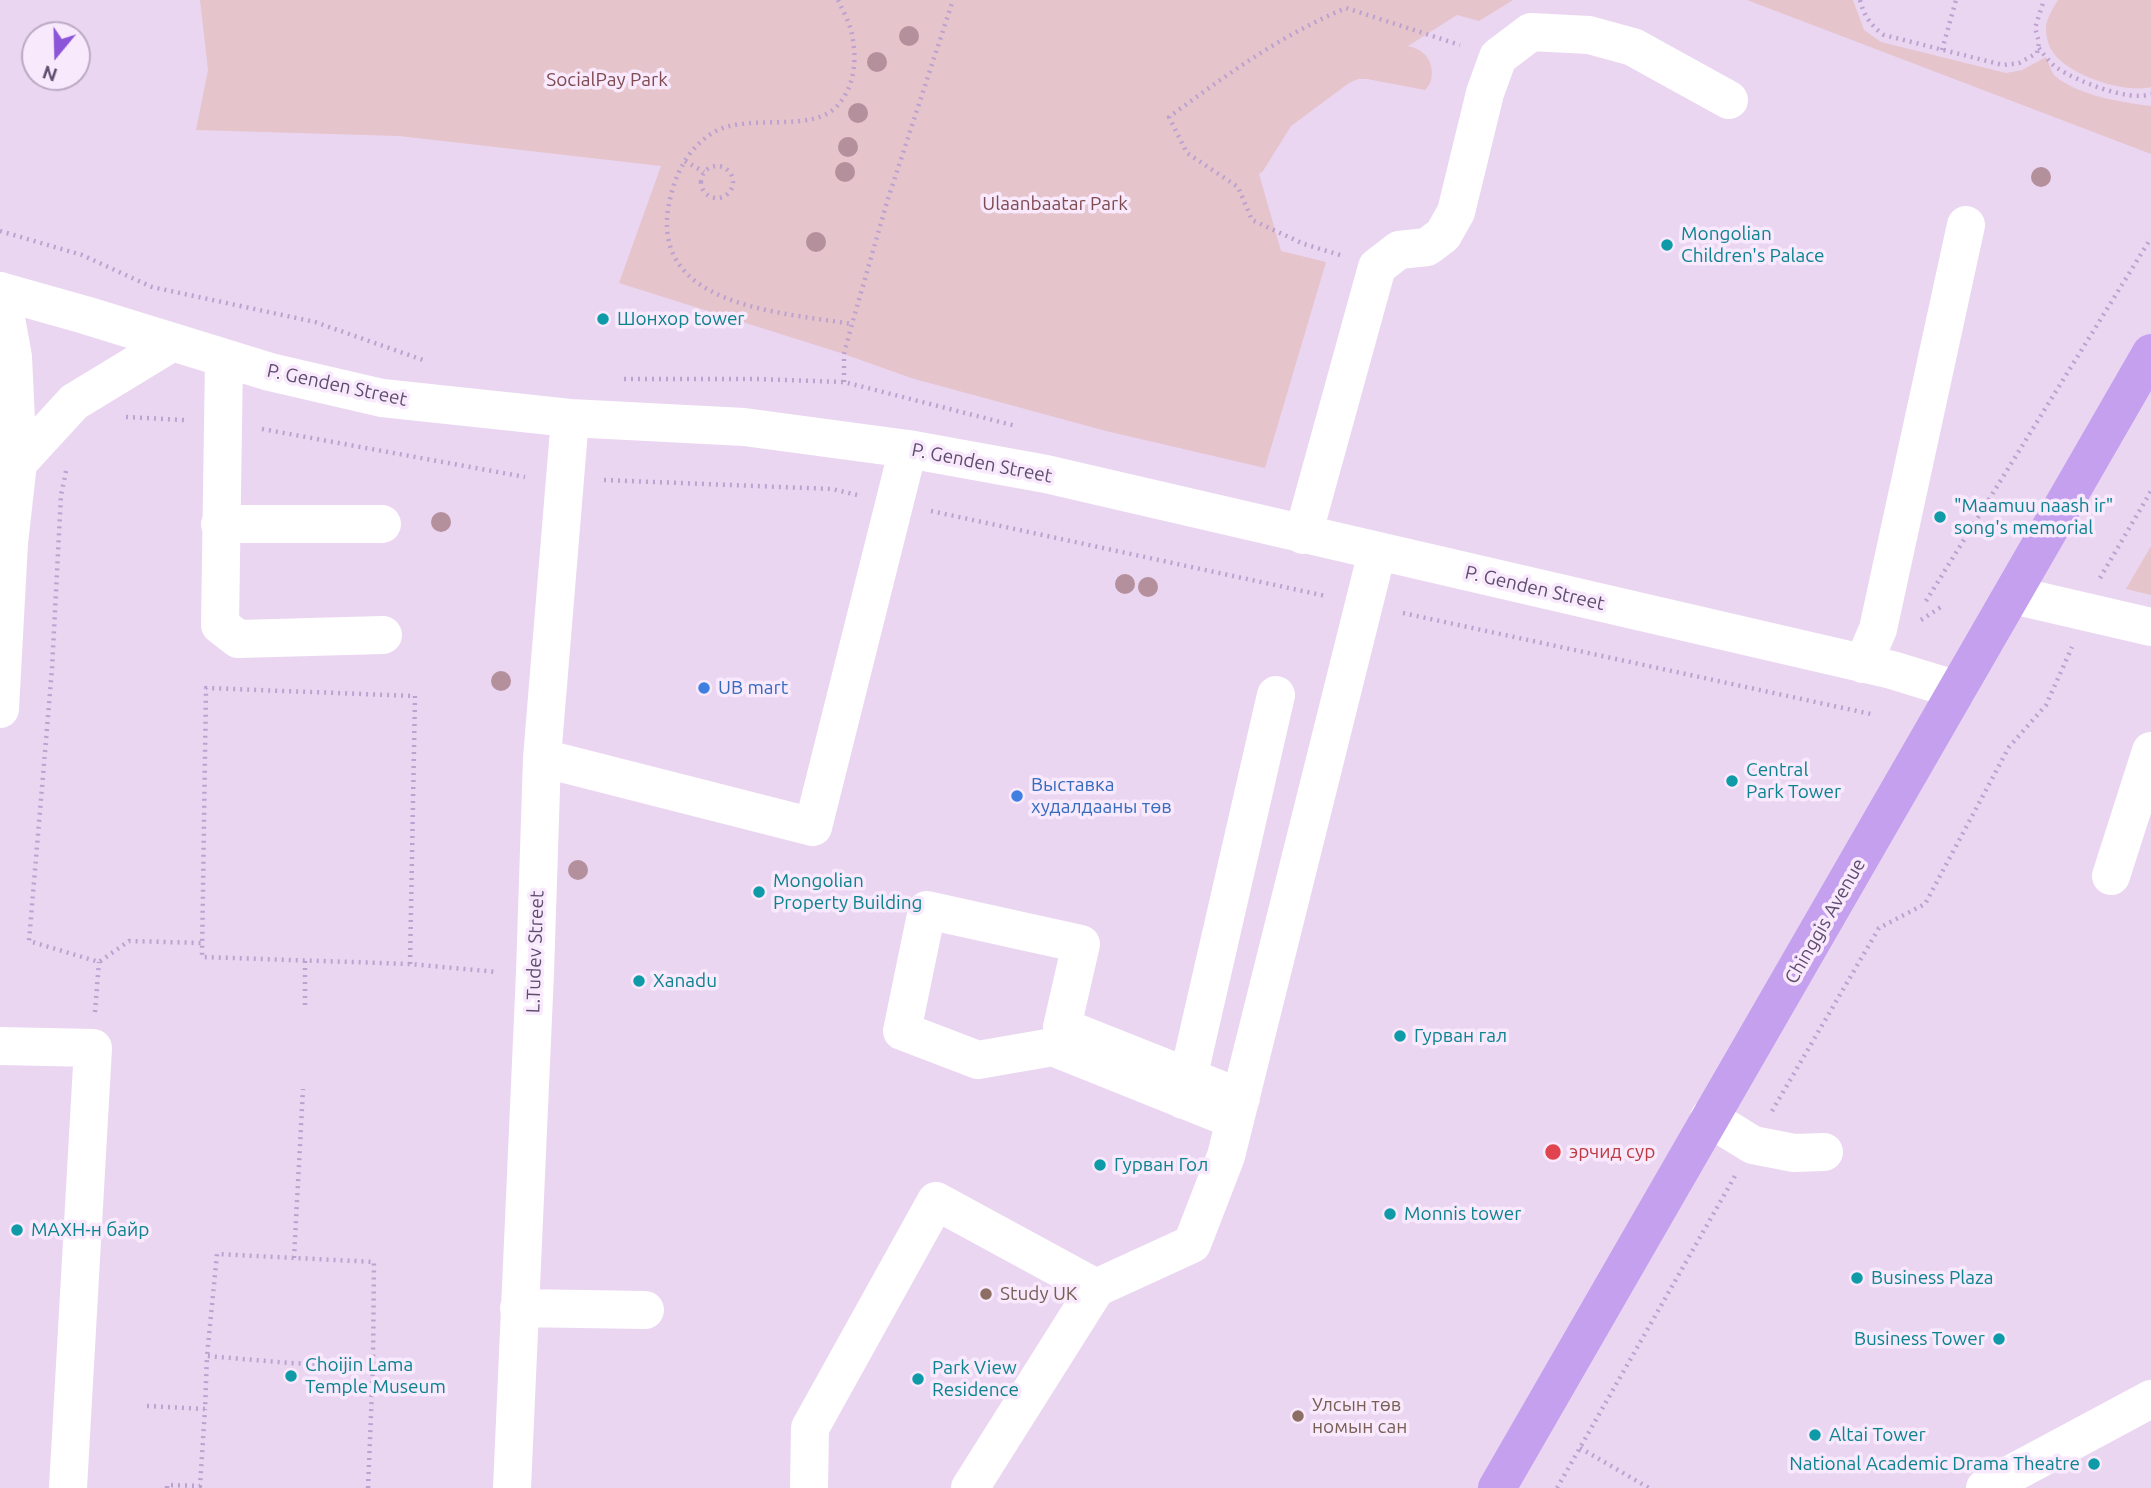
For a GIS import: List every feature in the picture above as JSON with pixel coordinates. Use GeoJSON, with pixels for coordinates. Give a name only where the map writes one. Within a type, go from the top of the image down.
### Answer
{"type":"FeatureCollection","features":[{"type":"Feature","properties":{"kind":"highway","name":"Chinggis Avenue"},"geometry":{"type":"LineString","coordinates":[[1497,1488],[2151,353]]}},
{"type":"Feature","properties":{"kind":"street"},"geometry":{"type":"LineString","coordinates":[[1303,534],[1377,267],[1399,250],[1427,247],[1443,235],[1456,212],[1485,93],[1498,57],[1531,32],[1589,35],[1633,47],[1729,100]]}},
{"type":"Feature","properties":{"kind":"street"},"geometry":{"type":"LineString","coordinates":[[1870,647],[1966,225]]}},
{"type":"Feature","properties":{"kind":"street"},"geometry":{"type":"LineString","coordinates":[[0,709],[5,543],[18,463],[13,358],[1,291]]}},
{"type":"Feature","properties":{"kind":"street","name":"P. Genden Street"},"geometry":{"type":"LineString","coordinates":[[1,291],[270,372],[382,398],[570,418],[744,427],[908,449],[1046,474],[1377,552],[1870,647],[1957,690]]}},
{"type":"Feature","properties":{"kind":"street"},"geometry":{"type":"LineString","coordinates":[[18,463],[74,402],[171,343]]}},
{"type":"Feature","properties":{"kind":"street"},"geometry":{"type":"LineString","coordinates":[[224,359],[220,625],[238,639],[383,635]]}},
{"type":"Feature","properties":{"kind":"street","name":"L.Tudev Street"},"geometry":{"type":"LineString","coordinates":[[512,1488],[542,758],[570,418]]}},
{"type":"Feature","properties":{"kind":"street"},"geometry":{"type":"LineString","coordinates":[[542,758],[813,827],[908,449]]}},
{"type":"Feature","properties":{"kind":"street"},"geometry":{"type":"LineString","coordinates":[[220,524],[382,524]]}},
{"type":"Feature","properties":{"kind":"street"},"geometry":{"type":"LineString","coordinates":[[970,1488],[1096,1288],[1192,1244],[1226,1156],[1377,552]]}},
{"type":"Feature","properties":{"kind":"street"},"geometry":{"type":"LineString","coordinates":[[2013,595],[2151,627]]}},
{"type":"Feature","properties":{"kind":"street"},"geometry":{"type":"LineString","coordinates":[[1186,1088],[1276,695]]}},
{"type":"Feature","properties":{"kind":"street"},"geometry":{"type":"LineString","coordinates":[[2111,876],[2151,751]]}},
{"type":"Feature","properties":{"kind":"street"},"geometry":{"type":"LineString","coordinates":[[1186,1088],[1053,1047],[978,1060],[902,1031],[927,910],[1081,944],[1062,1027],[1186,1088],[1238,1109]]}},
{"type":"Feature","properties":{"kind":"street"},"geometry":{"type":"LineString","coordinates":[[0,1046],[93,1048],[68,1488]]}},
{"type":"Feature","properties":{"kind":"street"},"geometry":{"type":"LineString","coordinates":[[1709,1118],[1753,1145],[1794,1153],[1824,1152]]}},
{"type":"Feature","properties":{"kind":"street"},"geometry":{"type":"LineString","coordinates":[[809,1488],[810,1428],[936,1201],[1096,1288]]}},
{"type":"Feature","properties":{"kind":"street"},"geometry":{"type":"LineString","coordinates":[[519,1308],[645,1310]]}},
{"type":"Feature","properties":{"kind":"street"},"geometry":{"type":"LineString","coordinates":[[1985,1488],[2151,1399]]}},
{"type":"Feature","properties":{"kind":"path"},"geometry":{"type":"LineString","coordinates":[[838,0],[852,33],[855,62],[850,88],[837,107],[820,119],[745,122],[716,131],[695,147],[677,172],[669,202],[666,234],[677,263],[705,288],[737,304],[852,324]]}},
{"type":"Feature","properties":{"kind":"path"},"geometry":{"type":"LineString","coordinates":[[844,382],[844,354],[887,202],[954,0]]}},
{"type":"Feature","properties":{"kind":"path"},"geometry":{"type":"LineString","coordinates":[[1860,0],[1871,26],[1884,35],[2011,65],[2032,57],[2039,48]]}},
{"type":"Feature","properties":{"kind":"path"},"geometry":{"type":"LineString","coordinates":[[1942,50],[1956,0]]}},
{"type":"Feature","properties":{"kind":"path"},"geometry":{"type":"LineString","coordinates":[[2044,0],[2035,28],[2039,48],[2054,66],[2077,79],[2136,96],[2151,94]]}},
{"type":"Feature","properties":{"kind":"path"},"geometry":{"type":"LineString","coordinates":[[1377,267],[1304,244],[1252,220],[1238,187],[1187,153],[1168,117],[1235,69],[1312,22],[1346,8],[1498,57]]}},
{"type":"Feature","properties":{"kind":"path"},"geometry":{"type":"LineString","coordinates":[[685,161],[704,172]]}},
{"type":"Feature","properties":{"kind":"path"},"geometry":{"type":"LineString","coordinates":[[719,166],[726,169],[732,176],[730,192],[723,197],[707,196],[700,180],[704,172],[710,167],[719,166]]}},
{"type":"Feature","properties":{"kind":"path"},"geometry":{"type":"LineString","coordinates":[[1870,647],[1925,604],[2151,238]]}},
{"type":"Feature","properties":{"kind":"path"},"geometry":{"type":"LineString","coordinates":[[74,402],[88,414],[222,422],[359,445],[515,476],[832,489],[1871,714]]}},
{"type":"Feature","properties":{"kind":"path"},"geometry":{"type":"LineString","coordinates":[[66,469],[61,495],[52,669],[29,941],[99,962]]}},
{"type":"Feature","properties":{"kind":"path"},"geometry":{"type":"LineString","coordinates":[[1557,1488],[1879,928],[1925,904],[2009,747],[2046,705],[2088,611],[2094,589],[2151,491]]}},
{"type":"Feature","properties":{"kind":"path"},"geometry":{"type":"LineString","coordinates":[[410,964],[415,696],[206,688],[202,957],[410,964],[535,973]]}},
{"type":"Feature","properties":{"kind":"path"},"geometry":{"type":"LineString","coordinates":[[99,962],[128,941],[202,943]]}},
{"type":"Feature","properties":{"kind":"path"},"geometry":{"type":"LineString","coordinates":[[305,961],[305,1005]]}},
{"type":"Feature","properties":{"kind":"path"},"geometry":{"type":"LineString","coordinates":[[93,1048],[99,962]]}},
{"type":"Feature","properties":{"kind":"path"},"geometry":{"type":"LineString","coordinates":[[294,1258],[303,1089]]}},
{"type":"Feature","properties":{"kind":"path"},"geometry":{"type":"LineString","coordinates":[[167,1488],[167,1485],[200,1486],[207,1356],[217,1254],[374,1262],[368,1488]]}},
{"type":"Feature","properties":{"kind":"path"},"geometry":{"type":"LineString","coordinates":[[207,1356],[373,1366]]}},
{"type":"Feature","properties":{"kind":"path"},"geometry":{"type":"LineString","coordinates":[[147,1406],[205,1409]]}},
{"type":"Feature","properties":{"kind":"path"},"geometry":{"type":"LineString","coordinates":[[1580,1448],[1649,1488]]}},
{"type":"Feature","properties":{"kind":"shaded area"},"geometry":{"type":"Polygon","coordinates":[[[0,0],[2151,0],[2151,1488],[0,1488],[0,0]]]}},
{"type":"Feature","properties":{"kind":"green space","name":"Ulaanbaatar Park"},"geometry":{"type":"Polygon","coordinates":[[[200,0],[1513,0],[1479,21],[1457,15],[1408,46],[1427,57],[1431,66],[1432,77],[1425,90],[1367,79],[1349,83],[1291,126],[1259,174],[1281,251],[1326,262],[1265,468],[1106,431],[911,378],[619,283],[661,166],[399,136],[196,130],[208,70],[200,0]]]}},
{"type":"Feature","properties":{"kind":"green space"},"geometry":{"type":"Polygon","coordinates":[[[1747,0],[1853,0],[1864,30],[1881,42],[2006,73],[2022,70],[2046,57],[2054,75],[2066,84],[2114,100],[2151,106],[2151,154],[1747,0]]]}},
{"type":"Feature","properties":{"kind":"green space"},"geometry":{"type":"Polygon","coordinates":[[[2058,0],[2151,0],[2151,87],[2127,88],[2097,81],[2059,60],[2050,47],[2046,30],[2048,19],[2058,0]]]}},
{"type":"Feature","properties":{"kind":"green space"},"geometry":{"type":"Polygon","coordinates":[[[2151,546],[2151,595],[2126,589],[2151,546]]]}},
{"type":"Feature","properties":{"kind":"place","name":"Mongolian Children's Palace"},"geometry":{"type":"Point","coordinates":[1667,245]}},
{"type":"Feature","properties":{"kind":"place","name":"Шонхор tower"},"geometry":{"type":"Point","coordinates":[603,319]}},
{"type":"Feature","properties":{"kind":"place","name":"\"Maamuu naash ir\" song's memorial"},"geometry":{"type":"Point","coordinates":[1940,517]}},
{"type":"Feature","properties":{"kind":"place","name":"UB mart"},"geometry":{"type":"Point","coordinates":[704,688]}},
{"type":"Feature","properties":{"kind":"place","name":"Central Park Tower"},"geometry":{"type":"Point","coordinates":[1732,781]}},
{"type":"Feature","properties":{"kind":"place","name":"Выставка худалдааны төв"},"geometry":{"type":"Point","coordinates":[1017,796]}},
{"type":"Feature","properties":{"kind":"place","name":"Mongolian Property Building"},"geometry":{"type":"Point","coordinates":[759,892]}},
{"type":"Feature","properties":{"kind":"place","name":"Xanadu"},"geometry":{"type":"Point","coordinates":[639,981]}},
{"type":"Feature","properties":{"kind":"place","name":"Гурван гал"},"geometry":{"type":"Point","coordinates":[1400,1036]}},
{"type":"Feature","properties":{"kind":"place","name":"эрчид сур"},"geometry":{"type":"Point","coordinates":[1553,1152]}},
{"type":"Feature","properties":{"kind":"place","name":"Гурван Гол"},"geometry":{"type":"Point","coordinates":[1100,1165]}},
{"type":"Feature","properties":{"kind":"place","name":"Monnis tower"},"geometry":{"type":"Point","coordinates":[1390,1214]}},
{"type":"Feature","properties":{"kind":"place","name":"МАХН-н байр"},"geometry":{"type":"Point","coordinates":[17,1230]}},
{"type":"Feature","properties":{"kind":"place","name":"Business Plaza"},"geometry":{"type":"Point","coordinates":[1857,1278]}},
{"type":"Feature","properties":{"kind":"place","name":"Study UK"},"geometry":{"type":"Point","coordinates":[986,1294]}},
{"type":"Feature","properties":{"kind":"place","name":"Business Tower"},"geometry":{"type":"Point","coordinates":[1999,1339]}},
{"type":"Feature","properties":{"kind":"place","name":"Choijin Lama Temple Museum"},"geometry":{"type":"Point","coordinates":[291,1376]}},
{"type":"Feature","properties":{"kind":"place","name":"Park View Residence"},"geometry":{"type":"Point","coordinates":[918,1379]}},
{"type":"Feature","properties":{"kind":"place","name":"Улсын төв номын сан"},"geometry":{"type":"Point","coordinates":[1298,1416]}},
{"type":"Feature","properties":{"kind":"place","name":"Altai Tower"},"geometry":{"type":"Point","coordinates":[1815,1435]}},
{"type":"Feature","properties":{"kind":"place","name":"National Academic Drama Theatre"},"geometry":{"type":"Point","coordinates":[2094,1464]}},
{"type":"Feature","properties":{"kind":"park label","name":"SocialPay Park"},"geometry":{"type":"Point","coordinates":[607,80]}}]}
